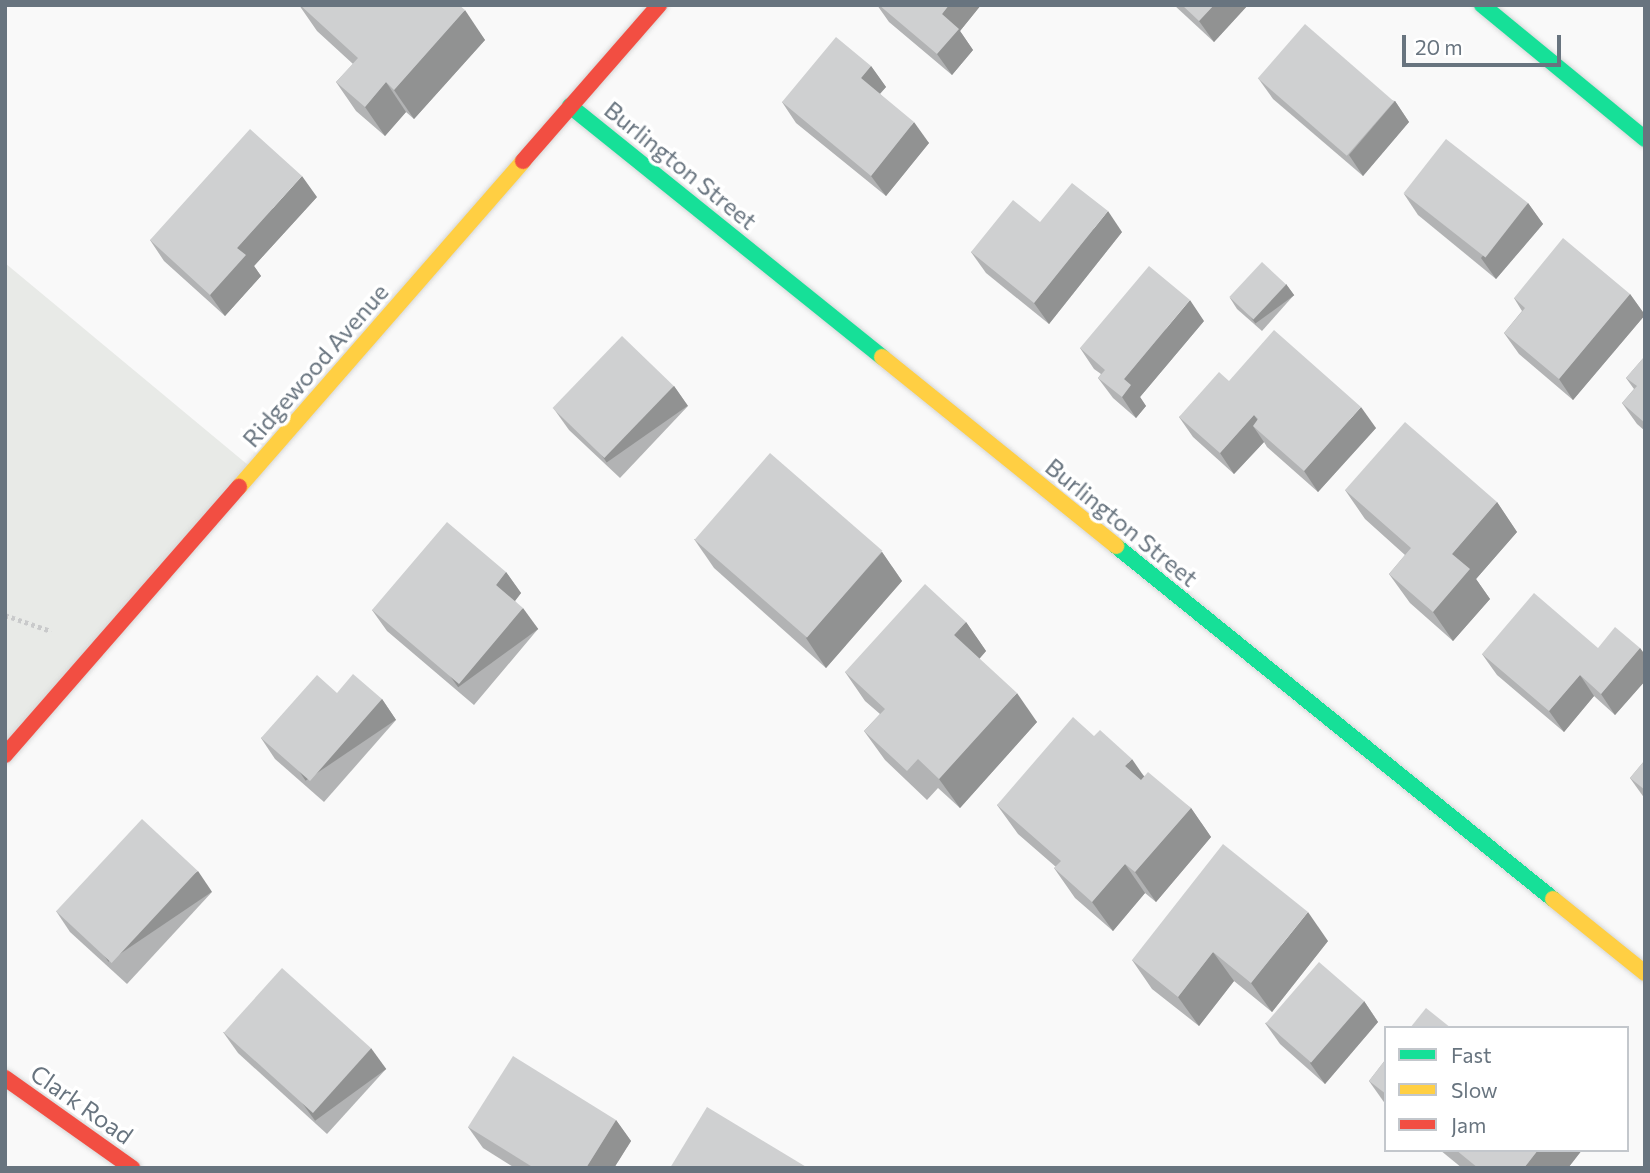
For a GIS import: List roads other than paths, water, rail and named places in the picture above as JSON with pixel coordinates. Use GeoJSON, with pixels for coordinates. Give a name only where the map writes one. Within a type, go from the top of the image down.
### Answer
{"type":"FeatureCollection","features":[{"type":"Feature","properties":{"kind":"street","name":"Ridgewood Avenue"},"geometry":{"type":"LineString","coordinates":[[5,755],[659,5]]}},
{"type":"Feature","properties":{"kind":"street"},"geometry":{"type":"LineString","coordinates":[[1482,5],[1645,139]]}},
{"type":"Feature","properties":{"kind":"street","name":"Burlington Street"},"geometry":{"type":"LineString","coordinates":[[570,106],[1645,973]]}},
{"type":"Feature","properties":{"kind":"street","name":"Clark Road"},"geometry":{"type":"LineString","coordinates":[[5,1078],[132,1168]]}}]}
